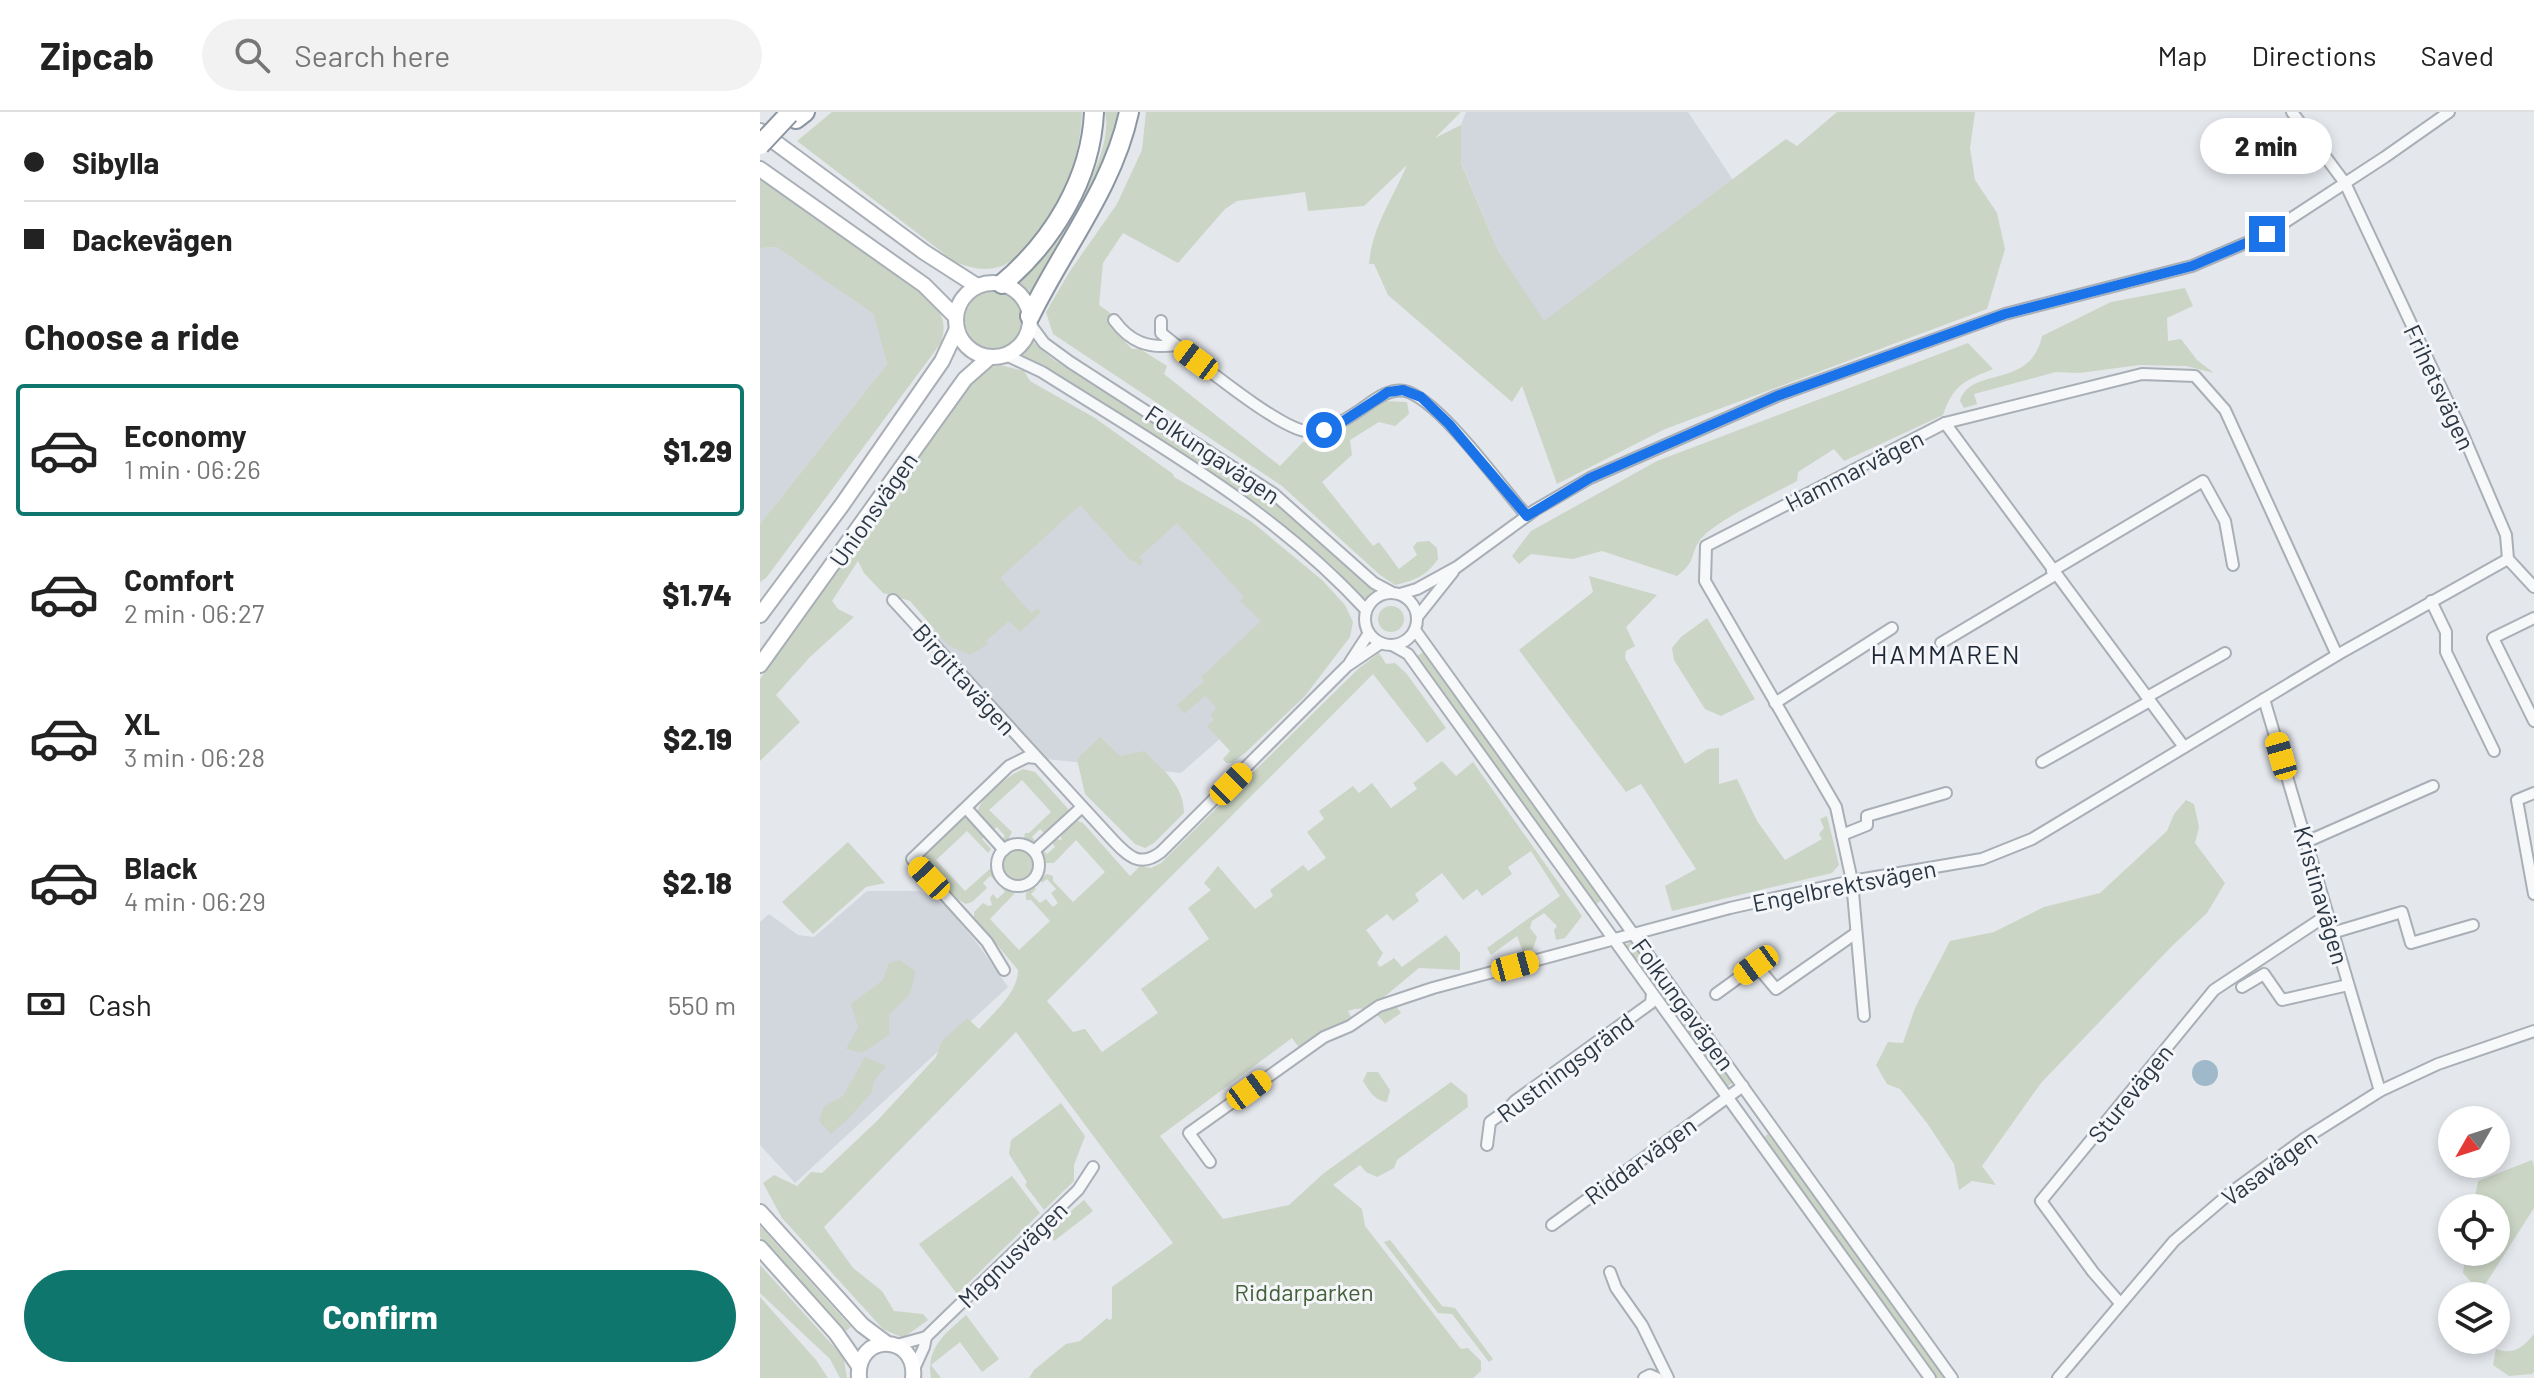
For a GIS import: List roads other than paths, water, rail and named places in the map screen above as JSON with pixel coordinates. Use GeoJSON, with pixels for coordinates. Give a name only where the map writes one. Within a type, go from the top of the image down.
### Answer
{"type":"FeatureCollection","features":[{"type":"Feature","properties":{"kind":"highway"},"geometry":{"type":"LineString","coordinates":[[1002,284],[1023,266],[1071,199],[1091,142],[1094,112]]}},
{"type":"Feature","properties":{"kind":"highway"},"geometry":{"type":"LineString","coordinates":[[1030,320],[1052,271],[1101,188],[1114,160],[1129,112]]}},
{"type":"Feature","properties":{"kind":"highway"},"geometry":{"type":"LineString","coordinates":[[761,140],[795,114]]}},
{"type":"Feature","properties":{"kind":"main road"},"geometry":{"type":"LineString","coordinates":[[761,140],[977,286]]}},
{"type":"Feature","properties":{"kind":"main road"},"geometry":{"type":"LineString","coordinates":[[760,169],[924,285],[956,323],[965,345],[972,351],[990,357],[1006,355],[1022,343],[1030,320],[1021,295],[1002,284],[989,283],[977,286],[962,299],[956,323]]}},
{"type":"Feature","properties":{"kind":"main road","name":"Unionsvägen"},"geometry":{"type":"LineString","coordinates":[[760,615],[842,505],[942,361],[956,323]]}},
{"type":"Feature","properties":{"kind":"main road","name":"Unionsvägen"},"geometry":{"type":"LineString","coordinates":[[760,665],[965,379],[990,357]]}},
{"type":"Feature","properties":{"kind":"main road"},"geometry":{"type":"LineString","coordinates":[[760,1212],[862,1325],[906,1352],[914,1375]]}},
{"type":"Feature","properties":{"kind":"main road"},"geometry":{"type":"LineString","coordinates":[[760,1248],[842,1341],[859,1372]]}},
{"type":"Feature","properties":{"kind":"main road"},"geometry":{"type":"LineString","coordinates":[[859,1372],[866,1353],[879,1345],[892,1344]]}},
{"type":"Feature","properties":{"kind":"street","name":"Frihetsvägen"},"geometry":{"type":"LineString","coordinates":[[2292,112],[2345,183],[2461,430],[2506,535],[2508,559]]}},
{"type":"Feature","properties":{"kind":"street"},"geometry":{"type":"LineString","coordinates":[[1457,567],[1418,616],[1415,630],[1407,640],[1387,644],[1369,633],[1365,621],[1366,610],[1376,598],[1417,589],[1457,567],[1527,516],[1590,478],[1777,396],[2005,314],[2192,266],[2267,234],[2449,112]]}},
{"type":"Feature","properties":{"kind":"street","name":"Folkungavägen"},"geometry":{"type":"LineString","coordinates":[[1030,320],[1044,343],[1274,494],[1374,583],[1395,593]]}},
{"type":"Feature","properties":{"kind":"street"},"geometry":{"type":"LineString","coordinates":[[1114,320],[1125,334],[1156,348],[1176,345]]}},
{"type":"Feature","properties":{"kind":"street"},"geometry":{"type":"LineString","coordinates":[[1161,321],[1161,333],[1176,345],[1257,406],[1302,431],[1324,430],[1342,422],[1388,392],[1403,390],[1421,397],[1449,424],[1527,516]]}},
{"type":"Feature","properties":{"kind":"street","name":"Folkungavägen"},"geometry":{"type":"LineString","coordinates":[[1006,355],[1042,372],[1260,513],[1325,568],[1366,610]]}},
{"type":"Feature","properties":{"kind":"street","name":"Hammarvägen"},"geometry":{"type":"LineString","coordinates":[[1864,1016],[1852,881],[1836,807],[1705,581],[1706,546],[1945,423],[2142,374],[2195,376],[2225,410],[2337,655]]}},
{"type":"Feature","properties":{"kind":"street"},"geometry":{"type":"LineString","coordinates":[[1945,423],[2184,747]]}},
{"type":"Feature","properties":{"kind":"street"},"geometry":{"type":"LineString","coordinates":[[1941,643],[2203,481],[2225,521],[2233,565]]}},
{"type":"Feature","properties":{"kind":"street"},"geometry":{"type":"LineString","coordinates":[[2508,559],[2534,587]]}},
{"type":"Feature","properties":{"kind":"street","name":"Engelbrektsvägen"},"geometry":{"type":"LineString","coordinates":[[1210,1162],[1189,1133],[1324,1037],[1353,1024],[1374,1009],[1433,988],[1730,908],[1852,881],[1982,859],[2032,839],[2337,655],[2508,559]]}},
{"type":"Feature","properties":{"kind":"street"},"geometry":{"type":"LineString","coordinates":[[1395,593],[1412,602],[1418,616]]}},
{"type":"Feature","properties":{"kind":"street","name":"Birgittavägen"},"geometry":{"type":"LineString","coordinates":[[893,600],[1128,857],[1137,861],[1154,858],[1347,666],[1369,633]]}},
{"type":"Feature","properties":{"kind":"street"},"geometry":{"type":"LineString","coordinates":[[2431,601],[2446,632],[2446,652],[2494,751]]}},
{"type":"Feature","properties":{"kind":"street"},"geometry":{"type":"LineString","coordinates":[[2534,618],[2493,638],[2534,721]]}},
{"type":"Feature","properties":{"kind":"street"},"geometry":{"type":"LineString","coordinates":[[1775,703],[1892,628]]}},
{"type":"Feature","properties":{"kind":"street","name":"Folkungavägen"},"geometry":{"type":"LineString","coordinates":[[1415,630],[1952,1378]]}},
{"type":"Feature","properties":{"kind":"street","name":"Folkungavägen"},"geometry":{"type":"LineString","coordinates":[[1387,644],[1408,654],[1930,1378]]}},
{"type":"Feature","properties":{"kind":"street","name":"Birgittavägen"},"geometry":{"type":"LineString","coordinates":[[1347,666],[1387,644]]}},
{"type":"Feature","properties":{"kind":"street"},"geometry":{"type":"LineString","coordinates":[[2042,762],[2225,653]]}},
{"type":"Feature","properties":{"kind":"street","name":"Kristinavägen"},"geometry":{"type":"LineString","coordinates":[[2264,699],[2380,1091]]}},
{"type":"Feature","properties":{"kind":"street","name":"Birgittavägen"},"geometry":{"type":"LineString","coordinates":[[1004,970],[987,942],[912,859],[1009,766],[1027,757],[1037,758]]}},
{"type":"Feature","properties":{"kind":"street"},"geometry":{"type":"LineString","coordinates":[[2306,842],[2433,786]]}},
{"type":"Feature","properties":{"kind":"street"},"geometry":{"type":"LineString","coordinates":[[1842,835],[1867,825],[1867,816],[1946,793]]}},
{"type":"Feature","properties":{"kind":"street"},"geometry":{"type":"LineString","coordinates":[[2534,793],[2517,800],[2534,894]]}},
{"type":"Feature","properties":{"kind":"street"},"geometry":{"type":"LineString","coordinates":[[1034,851],[1082,807]]}},
{"type":"Feature","properties":{"kind":"street"},"geometry":{"type":"LineString","coordinates":[[966,808],[1004,850]]}},
{"type":"Feature","properties":{"kind":"street"},"geometry":{"type":"LineString","coordinates":[[1019,844],[1034,851],[1039,862],[1036,877],[1024,885],[1009,884],[998,872],[998,858],[1004,850],[1019,844]]}},
{"type":"Feature","properties":{"kind":"street"},"geometry":{"type":"LineString","coordinates":[[2332,933],[2402,912],[2411,943],[2473,925]]}},
{"type":"Feature","properties":{"kind":"street","name":"Sturevägen"},"geometry":{"type":"LineString","coordinates":[[2120,1303],[2041,1201],[2214,990],[2327,915]]}},
{"type":"Feature","properties":{"kind":"street"},"geometry":{"type":"LineString","coordinates":[[1716,994],[1756,965],[1776,989],[1856,933]]}},
{"type":"Feature","properties":{"kind":"street"},"geometry":{"type":"LineString","coordinates":[[2242,987],[2264,974],[2282,1000],[2348,985]]}},
{"type":"Feature","properties":{"kind":"street","name":"Rustningsgränd"},"geometry":{"type":"LineString","coordinates":[[1487,1145],[1490,1122],[1651,1003],[1652,994]]}},
{"type":"Feature","properties":{"kind":"street","name":"Vasavägen"},"geometry":{"type":"LineString","coordinates":[[2058,1378],[2174,1241],[2229,1194],[2309,1136],[2380,1091],[2438,1064],[2534,1031]]}},
{"type":"Feature","properties":{"kind":"street","name":"Riddarvägen"},"geometry":{"type":"LineString","coordinates":[[1552,1225],[1743,1086]]}},
{"type":"Feature","properties":{"kind":"street","name":"Magnusvägen"},"geometry":{"type":"LineString","coordinates":[[892,1344],[926,1337],[1078,1190],[1093,1167]]}},
{"type":"Feature","properties":{"kind":"street"},"geometry":{"type":"LineString","coordinates":[[1610,1272],[1616,1288],[1642,1325],[1668,1378]]}},
{"type":"Feature","properties":{"kind":"street","name":"Magnusvägen"},"geometry":{"type":"LineString","coordinates":[[914,1375],[926,1337]]}},
{"type":"Feature","properties":{"kind":"street"},"geometry":{"type":"LineString","coordinates":[[1644,1378],[1650,1375],[1657,1378]]}},
{"type":"Feature","properties":{"kind":"water"},"geometry":{"type":"Polygon","coordinates":[[[2205,1060],[2214,1064],[2218,1073],[2214,1082],[2205,1086],[2196,1082],[2192,1073],[2196,1064],[2205,1060]]]}},
{"type":"Feature","properties":{"kind":"district","name":"HAMMAREN"},"geometry":{"type":"Point","coordinates":[1946,653]}},
{"type":"Feature","properties":{"kind":"park label","name":"Riddarparken"},"geometry":{"type":"Point","coordinates":[1304,1291]}}]}
